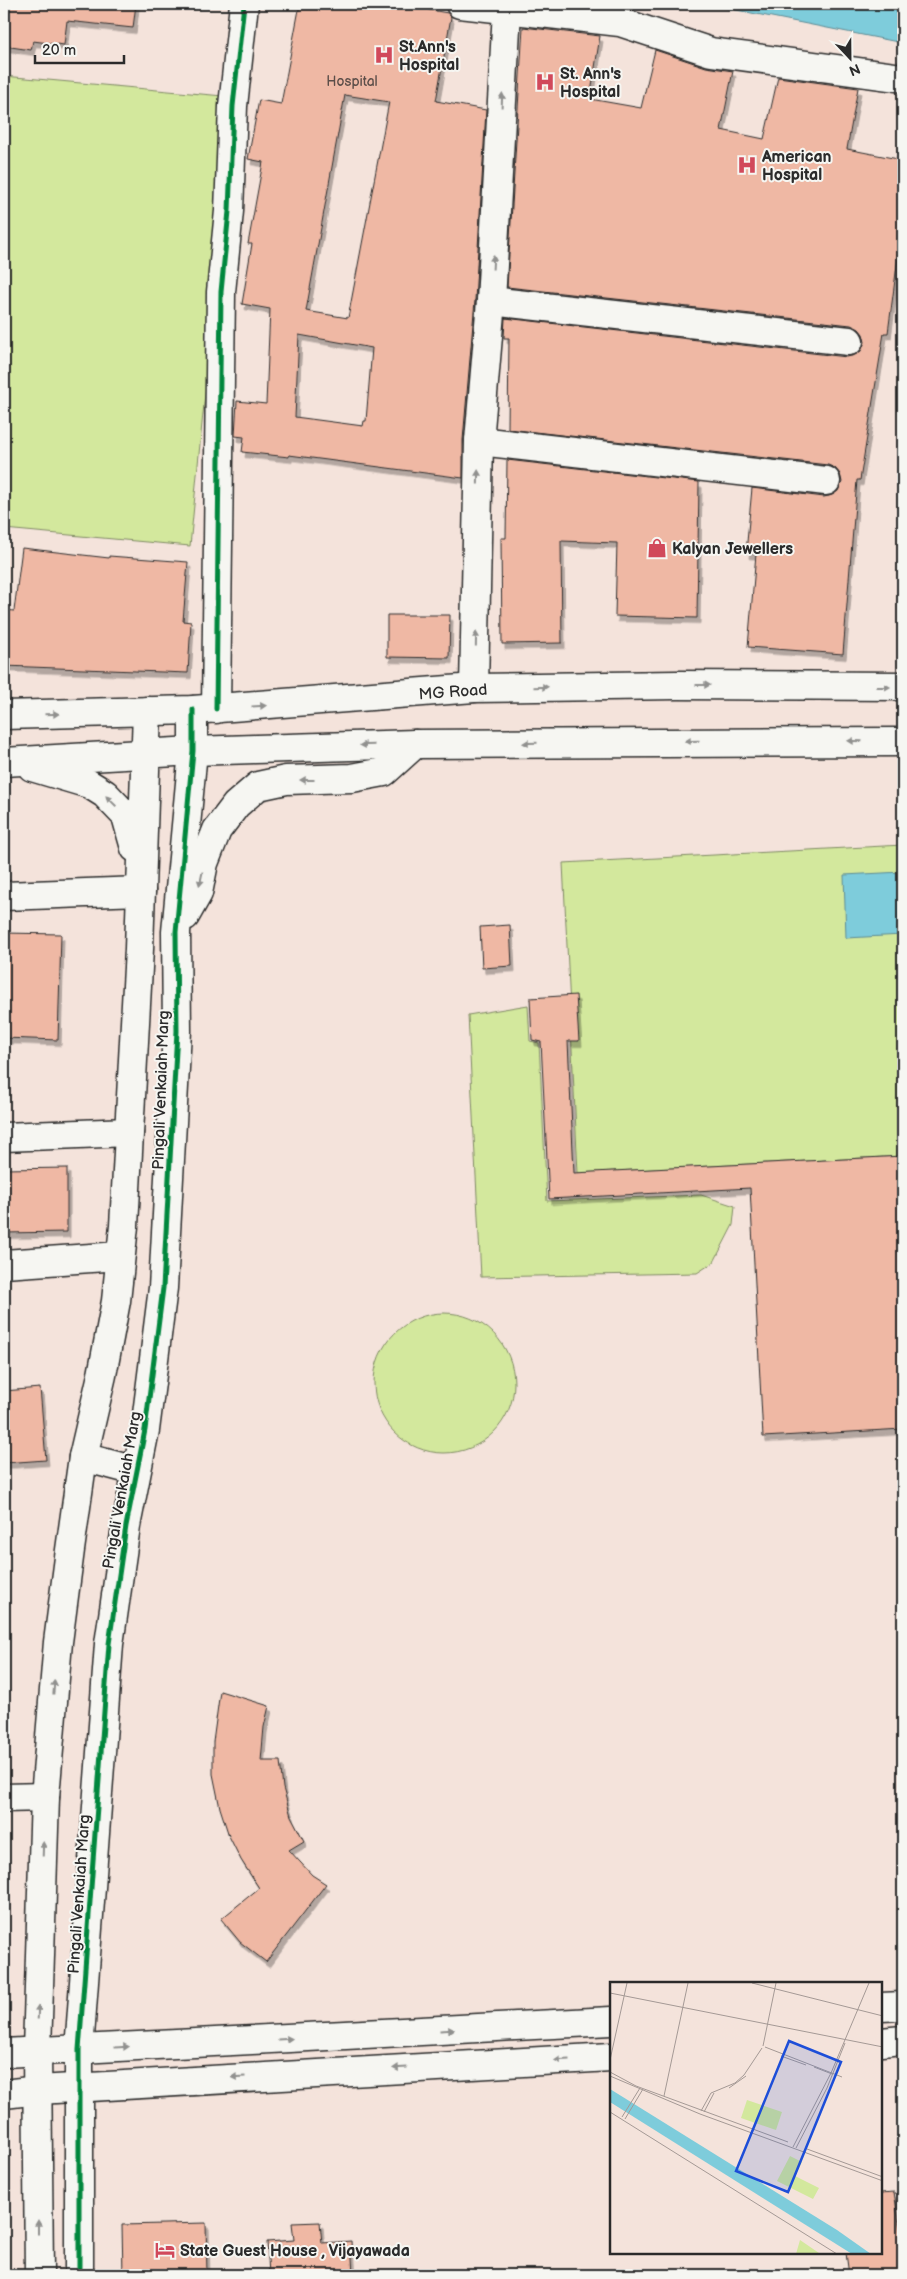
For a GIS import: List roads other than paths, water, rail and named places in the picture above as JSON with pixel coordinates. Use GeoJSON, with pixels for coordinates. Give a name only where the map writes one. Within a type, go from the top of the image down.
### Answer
{"type":"FeatureCollection","features":[{"type":"Feature","properties":{"kind":"street","name":"Pingali Venkaiah Marg"},"geometry":{"type":"LineString","coordinates":[[79,2275],[79,2050],[109,1644],[126,1526],[145,1430],[163,1288],[176,1031],[176,932],[193,751],[205,709],[221,292],[229,211],[233,106],[244,4]]}},
{"type":"Feature","properties":{"kind":"street"},"geometry":{"type":"LineString","coordinates":[[460,4],[620,22],[711,52],[903,78]]}},
{"type":"Feature","properties":{"kind":"street"},"geometry":{"type":"LineString","coordinates":[[474,688],[479,441],[491,301],[507,10]]}},
{"type":"Feature","properties":{"kind":"street"},"geometry":{"type":"LineString","coordinates":[[491,301],[849,341]]}},
{"type":"Feature","properties":{"kind":"street"},"geometry":{"type":"LineString","coordinates":[[479,441],[826,481]]}},
{"type":"Feature","properties":{"kind":"street","name":"MG Road"},"geometry":{"type":"LineString","coordinates":[[4,715],[205,709],[474,688],[677,685],[903,686]]}},
{"type":"Feature","properties":{"kind":"street","name":"Pingali Venkaiah Marg"},"geometry":{"type":"LineString","coordinates":[[38,2275],[37,2050],[45,1797],[58,1642],[83,1457],[102,1376],[116,1301],[129,1132],[147,711]]}},
{"type":"Feature","properties":{"kind":"street"},"geometry":{"type":"LineString","coordinates":[[8,762],[193,751],[415,744],[903,742]]}},
{"type":"Feature","properties":{"kind":"street"},"geometry":{"type":"LineString","coordinates":[[176,932],[198,893],[204,863],[217,830],[236,805],[258,786],[286,780],[342,779],[384,772],[415,744]]}},
{"type":"Feature","properties":{"kind":"street"},"geometry":{"type":"LineString","coordinates":[[4,896],[141,884],[131,827],[126,816],[105,794],[89,784],[8,762]]}},
{"type":"Feature","properties":{"kind":"street"},"geometry":{"type":"LineString","coordinates":[[4,1137],[129,1132]]}},
{"type":"Feature","properties":{"kind":"street"},"geometry":{"type":"LineString","coordinates":[[4,1264],[120,1256]]}},
{"type":"Feature","properties":{"kind":"street"},"geometry":{"type":"LineString","coordinates":[[83,1457],[136,1471]]}},
{"type":"Feature","properties":{"kind":"street"},"geometry":{"type":"LineString","coordinates":[[4,1798],[45,1797]]}},
{"type":"Feature","properties":{"kind":"street"},"geometry":{"type":"LineString","coordinates":[[882,2007],[903,2006]]}},
{"type":"Feature","properties":{"kind":"street"},"geometry":{"type":"LineString","coordinates":[[4,2053],[610,2022]]}},
{"type":"Feature","properties":{"kind":"street"},"geometry":{"type":"LineString","coordinates":[[882,2042],[903,2040]]}},
{"type":"Feature","properties":{"kind":"street"},"geometry":{"type":"LineString","coordinates":[[4,2094],[78,2087],[610,2057]]}},
{"type":"Feature","properties":{"kind":"water"},"geometry":{"type":"Polygon","coordinates":[[[706,4],[903,4],[903,43],[706,4]]]}},
{"type":"Feature","properties":{"kind":"water"},"geometry":{"type":"Polygon","coordinates":[[[902,872],[903,935],[846,938],[844,875],[902,872]]]}},
{"type":"Feature","properties":{"kind":"place","name":"St.Ann's Hospital"},"geometry":{"type":"Point","coordinates":[384,55]}},
{"type":"Feature","properties":{"kind":"place","name":"St. Ann's Hospital"},"geometry":{"type":"Point","coordinates":[545,82]}},
{"type":"Feature","properties":{"kind":"place","name":"American Hospital"},"geometry":{"type":"Point","coordinates":[747,165]}},
{"type":"Feature","properties":{"kind":"place","name":"Kalyan Jewellers"},"geometry":{"type":"Point","coordinates":[657,548]}},
{"type":"Feature","properties":{"kind":"place","name":"State Guest House , Vijayawada"},"geometry":{"type":"Point","coordinates":[165,2250]}}]}
